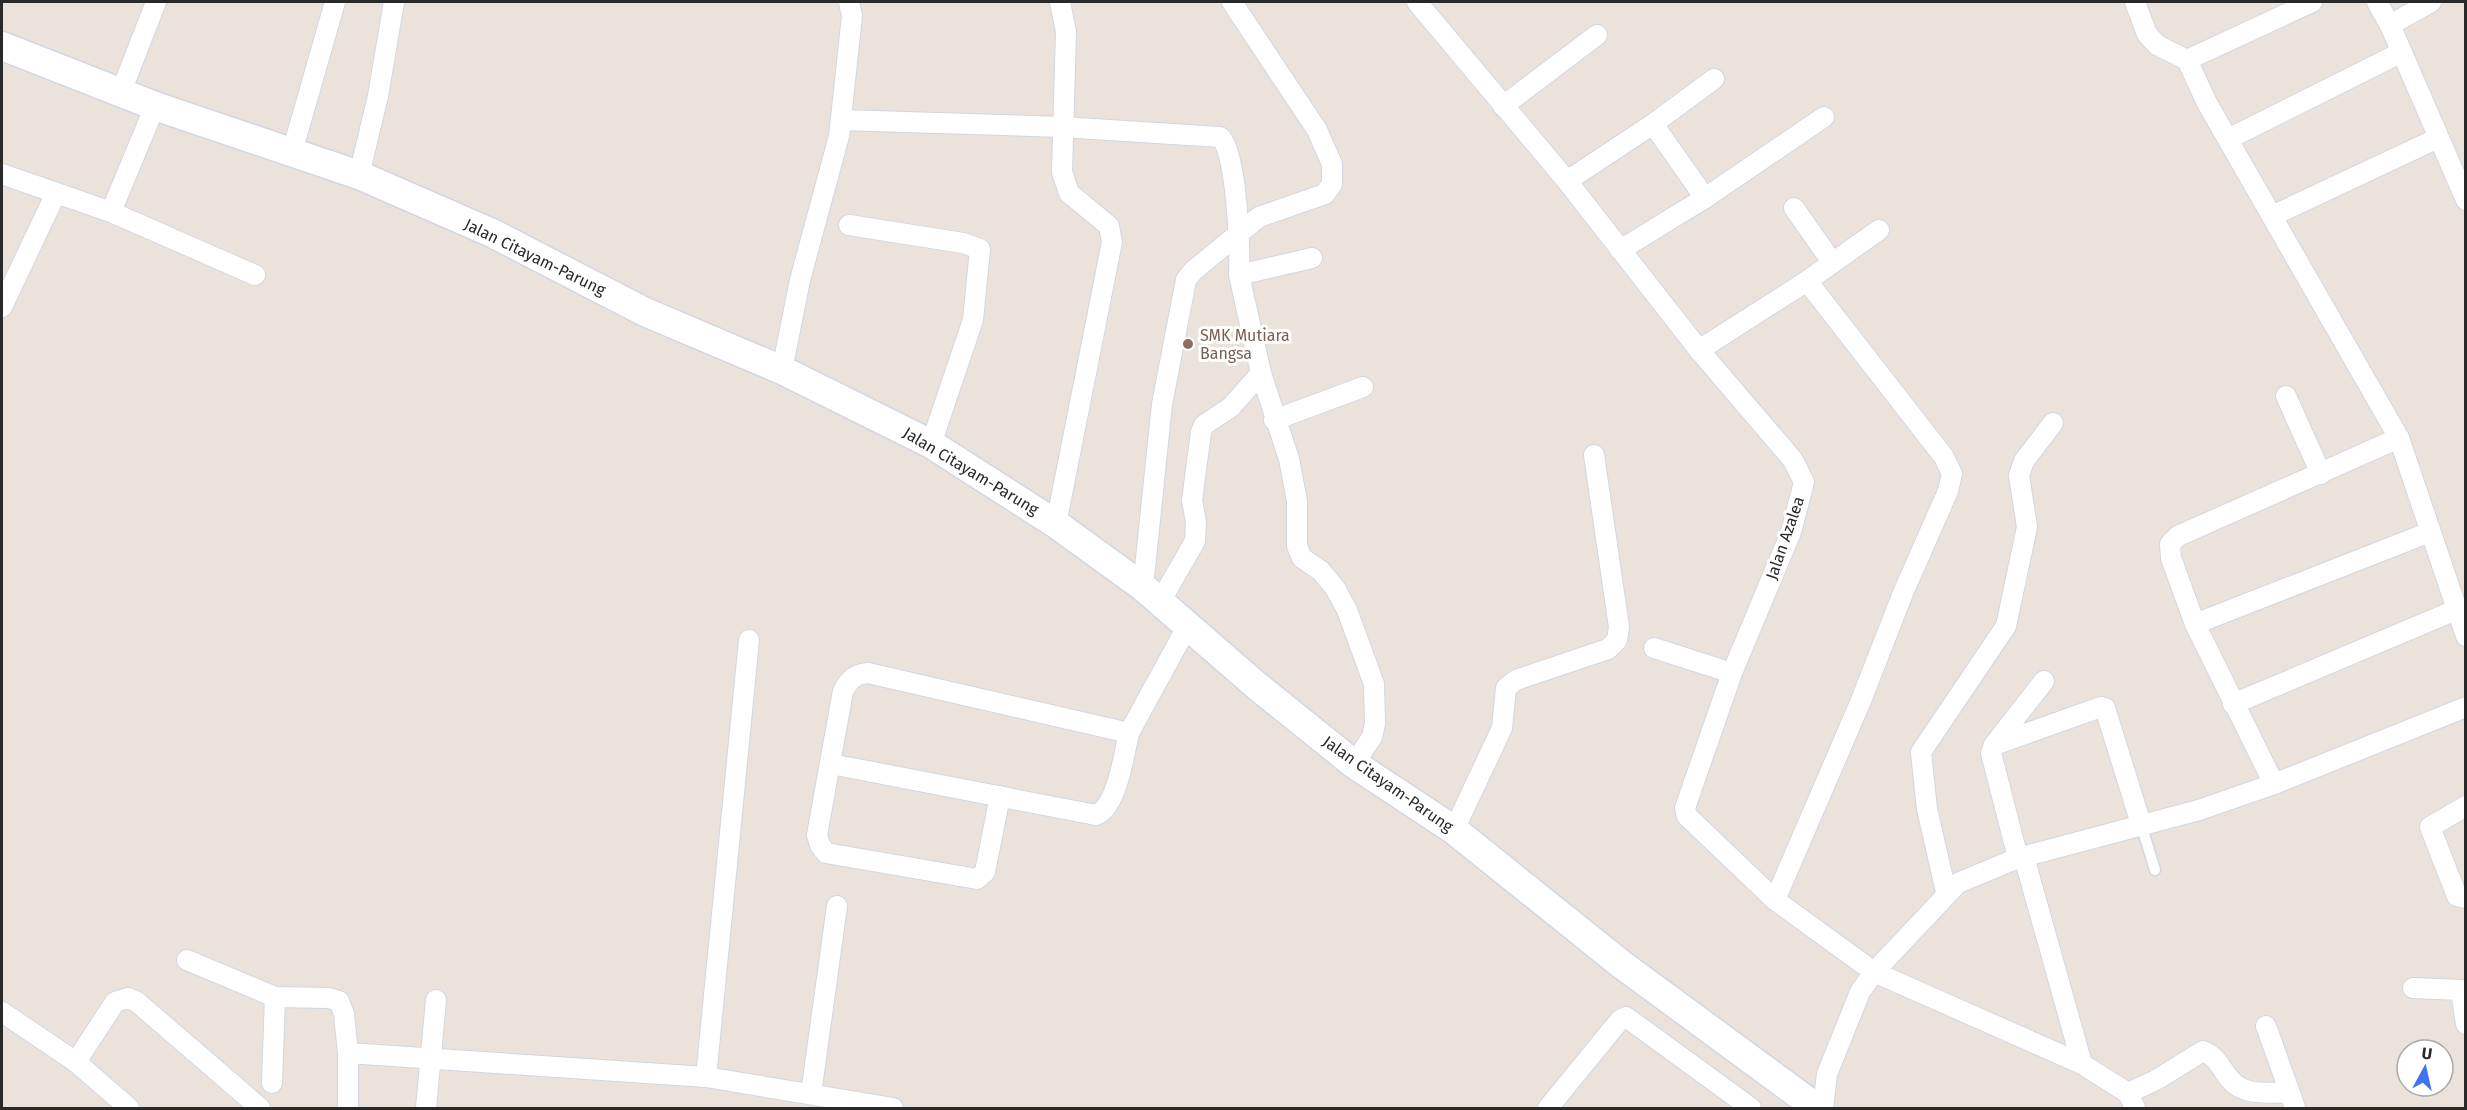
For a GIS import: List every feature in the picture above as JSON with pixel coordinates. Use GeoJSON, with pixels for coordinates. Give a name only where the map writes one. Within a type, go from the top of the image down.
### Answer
{"type":"FeatureCollection","features":[{"type":"Feature","properties":{"kind":"main road","name":"Jalan Citayam-Parung"},"geometry":{"type":"LineString","coordinates":[[2,46],[155,106],[359,175],[492,233],[645,312],[782,370],[931,444],[1056,524],[1152,595],[1257,686],[1354,764],[1454,830],[1621,964],[1817,1108]]}},
{"type":"Feature","properties":{"kind":"street"},"geometry":{"type":"LineString","coordinates":[[121,92],[156,2]]}},
{"type":"Feature","properties":{"kind":"street"},"geometry":{"type":"LineString","coordinates":[[292,152],[335,2]]}},
{"type":"Feature","properties":{"kind":"street"},"geometry":{"type":"LineString","coordinates":[[359,175],[378,96],[394,2]]}},
{"type":"Feature","properties":{"kind":"street"},"geometry":{"type":"LineString","coordinates":[[782,370],[800,280],[841,120],[852,16],[849,2]]}},
{"type":"Feature","properties":{"kind":"street"},"geometry":{"type":"LineString","coordinates":[[1056,524],[1112,242],[1109,226],[1070,193],[1062,172],[1066,32],[1060,2]]}},
{"type":"Feature","properties":{"kind":"street"},"geometry":{"type":"LineString","coordinates":[[1152,595],[1162,404],[1186,280],[1193,271],[1259,217],[1325,194],[1332,184],[1332,164],[1317,130],[1232,2]]}},
{"type":"Feature","properties":{"kind":"street","name":"Jalan Azalea"},"geometry":{"type":"LineString","coordinates":[[1417,2],[1567,181],[1698,350],[1793,460],[1804,482],[1791,532],[1732,673],[1685,812],[1775,900],[1874,972],[2082,1064],[2131,1101]]}},
{"type":"Feature","properties":{"kind":"street"},"geometry":{"type":"LineString","coordinates":[[2136,2],[2147,34],[2157,45],[2187,60],[2228,139],[2399,438],[2466,636]]}},
{"type":"Feature","properties":{"kind":"street"},"geometry":{"type":"LineString","coordinates":[[2187,60],[2312,2]]}},
{"type":"Feature","properties":{"kind":"street"},"geometry":{"type":"LineString","coordinates":[[2376,2],[2390,25],[2466,200]]}},
{"type":"Feature","properties":{"kind":"street"},"geometry":{"type":"LineString","coordinates":[[2390,25],[2431,2]]}},
{"type":"Feature","properties":{"kind":"street"},"geometry":{"type":"LineString","coordinates":[[1503,106],[1597,35]]}},
{"type":"Feature","properties":{"kind":"street"},"geometry":{"type":"LineString","coordinates":[[2228,139],[2402,52]]}},
{"type":"Feature","properties":{"kind":"street"},"geometry":{"type":"LineString","coordinates":[[1567,181],[1653,124],[1714,79]]}},
{"type":"Feature","properties":{"kind":"street"},"geometry":{"type":"LineString","coordinates":[[111,212],[155,106]]}},
{"type":"Feature","properties":{"kind":"street"},"geometry":{"type":"LineString","coordinates":[[1620,250],[1705,198],[1824,117]]}},
{"type":"Feature","properties":{"kind":"street"},"geometry":{"type":"LineString","coordinates":[[841,120],[1062,127],[1220,138],[1228,149],[1239,232],[1239,274],[1261,373],[1274,420],[1289,459],[1297,501],[1297,546],[1302,558],[1321,572],[1339,595],[1347,610],[1374,684],[1375,724],[1372,736],[1354,764]]}},
{"type":"Feature","properties":{"kind":"street"},"geometry":{"type":"LineString","coordinates":[[1653,124],[1705,198]]}},
{"type":"Feature","properties":{"kind":"street"},"geometry":{"type":"LineString","coordinates":[[2272,216],[2438,138]]}},
{"type":"Feature","properties":{"kind":"street"},"geometry":{"type":"LineString","coordinates":[[2,174],[111,212],[255,275]]}},
{"type":"Feature","properties":{"kind":"street"},"geometry":{"type":"LineString","coordinates":[[2,307],[56,193]]}},
{"type":"Feature","properties":{"kind":"street"},"geometry":{"type":"LineString","coordinates":[[1794,208],[1832,262]]}},
{"type":"Feature","properties":{"kind":"street"},"geometry":{"type":"LineString","coordinates":[[849,225],[963,243],[980,249],[973,320],[931,444]]}},
{"type":"Feature","properties":{"kind":"street"},"geometry":{"type":"LineString","coordinates":[[1698,350],[1807,281],[1879,230]]}},
{"type":"Feature","properties":{"kind":"street"},"geometry":{"type":"LineString","coordinates":[[1239,274],[1312,258]]}},
{"type":"Feature","properties":{"kind":"street"},"geometry":{"type":"LineString","coordinates":[[1775,900],[1860,703],[1903,593],[1948,491],[1952,474],[1944,457],[1807,281]]}},
{"type":"Feature","properties":{"kind":"street"},"geometry":{"type":"LineString","coordinates":[[1152,595],[1195,542],[1196,522],[1192,500],[1201,432],[1204,425],[1231,407],[1261,373]]}},
{"type":"Feature","properties":{"kind":"street"},"geometry":{"type":"LineString","coordinates":[[1274,420],[1363,387]]}},
{"type":"Feature","properties":{"kind":"street"},"geometry":{"type":"LineString","coordinates":[[2286,396],[2321,474]]}},
{"type":"Feature","properties":{"kind":"street"},"geometry":{"type":"LineString","coordinates":[[1946,892],[1926,809],[1921,752],[2006,626],[2027,527],[2019,475],[2024,461],[2053,423]]}},
{"type":"Feature","properties":{"kind":"street"},"geometry":{"type":"LineString","coordinates":[[2274,784],[2195,624],[2171,558],[2170,546],[2172,541],[2399,438]]}},
{"type":"Feature","properties":{"kind":"street"},"geometry":{"type":"LineString","coordinates":[[1454,830],[1502,728],[1506,688],[1516,680],[1608,649],[1617,640],[1618,627],[1594,455]]}},
{"type":"Feature","properties":{"kind":"street"},"geometry":{"type":"LineString","coordinates":[[2195,624],[2430,531]]}},
{"type":"Feature","properties":{"kind":"street"},"geometry":{"type":"LineString","coordinates":[[2234,704],[2458,609]]}},
{"type":"Feature","properties":{"kind":"street"},"geometry":{"type":"LineString","coordinates":[[831,764],[1087,814],[1103,812],[1111,802],[1129,733],[1188,625]]}},
{"type":"Feature","properties":{"kind":"street"},"geometry":{"type":"LineString","coordinates":[[706,1077],[749,640]]}},
{"type":"Feature","properties":{"kind":"street"},"geometry":{"type":"LineString","coordinates":[[1654,648],[1732,673]]}},
{"type":"Feature","properties":{"kind":"street"},"geometry":{"type":"LineString","coordinates":[[1000,796],[985,872],[976,879],[833,855],[822,849],[817,835],[843,691],[854,676],[867,673],[1129,733]]}},
{"type":"Feature","properties":{"kind":"street"},"geometry":{"type":"LineString","coordinates":[[2044,681],[1994,745],[1991,753],[2082,1064]]}},
{"type":"Feature","properties":{"kind":"street"},"geometry":{"type":"LineString","coordinates":[[1994,745],[2101,706],[2105,708],[2141,824]]}},
{"type":"Feature","properties":{"kind":"street"},"geometry":{"type":"LineString","coordinates":[[1823,1108],[1827,1074],[1860,992],[1874,972],[1946,892],[1958,883],[2021,857],[2199,810],[2274,784],[2466,707]]}},
{"type":"Feature","properties":{"kind":"street"},"geometry":{"type":"LineString","coordinates":[[2466,806],[2430,827],[2457,897],[2466,898]]}},
{"type":"Feature","properties":{"kind":"street"},"geometry":{"type":"LineString","coordinates":[[811,1094],[837,906]]}},
{"type":"Feature","properties":{"kind":"street"},"geometry":{"type":"LineString","coordinates":[[187,960],[275,997],[329,998],[339,1001],[344,1014],[348,1053],[348,1108]]}},
{"type":"Feature","properties":{"kind":"street"},"geometry":{"type":"LineString","coordinates":[[2413,988],[2461,990],[2466,1024]]}},
{"type":"Feature","properties":{"kind":"street"},"geometry":{"type":"LineString","coordinates":[[272,1083],[275,997]]}},
{"type":"Feature","properties":{"kind":"street"},"geometry":{"type":"LineString","coordinates":[[76,1062],[115,1002],[128,998],[137,1002],[260,1108]]}},
{"type":"Feature","properties":{"kind":"street"},"geometry":{"type":"LineString","coordinates":[[426,1108],[436,1000]]}},
{"type":"Feature","properties":{"kind":"street"},"geometry":{"type":"LineString","coordinates":[[2,1012],[76,1062],[129,1108]]}},
{"type":"Feature","properties":{"kind":"street"},"geometry":{"type":"LineString","coordinates":[[1548,1108],[1620,1020],[1626,1017],[1751,1108]]}},
{"type":"Feature","properties":{"kind":"street"},"geometry":{"type":"LineString","coordinates":[[2266,1026],[2293,1101]]}},
{"type":"Feature","properties":{"kind":"street"},"geometry":{"type":"LineString","coordinates":[[2131,1101],[2156,1080],[2204,1051],[2212,1055],[2238,1086],[2293,1101]]}},
{"type":"Feature","properties":{"kind":"street"},"geometry":{"type":"LineString","coordinates":[[348,1053],[540,1064],[706,1077],[893,1108]]}},
{"type":"Feature","properties":{"kind":"lane"},"geometry":{"type":"LineString","coordinates":[[2141,824],[2155,870]]}},
{"type":"Feature","properties":{"kind":"place","name":"SMK Mutiara Bangsa"},"geometry":{"type":"Point","coordinates":[1188,344]}}]}
